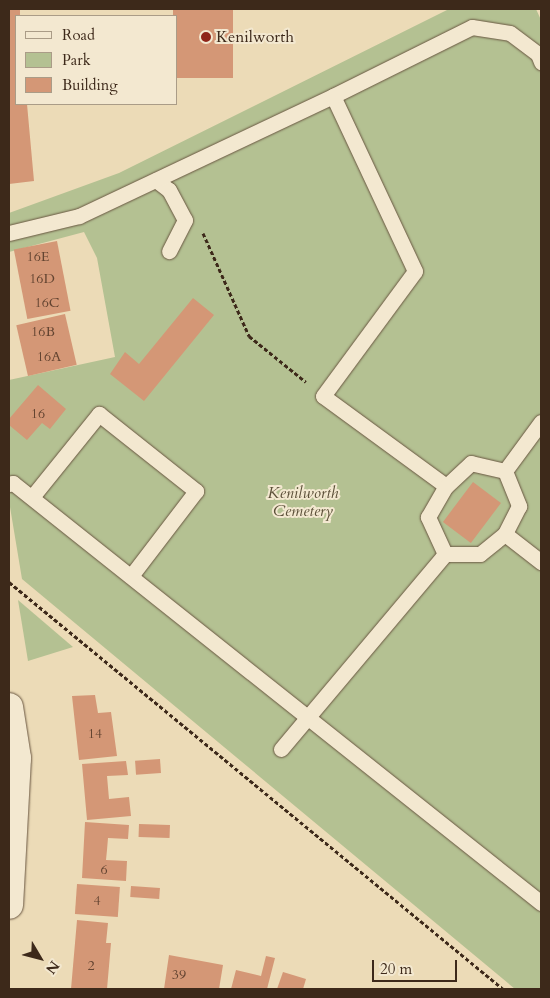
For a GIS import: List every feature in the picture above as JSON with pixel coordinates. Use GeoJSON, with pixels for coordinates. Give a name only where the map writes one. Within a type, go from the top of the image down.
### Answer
{"type":"FeatureCollection","features":[{"type":"Feature","properties":{"kind":"street"},"geometry":{"type":"LineString","coordinates":[[9,707],[17,758],[9,905]]}},
{"type":"Feature","properties":{"kind":"lane"},"geometry":{"type":"LineString","coordinates":[[9,234],[79,216],[333,96],[472,27],[510,33],[538,54],[541,62]]}},
{"type":"Feature","properties":{"kind":"lane"},"geometry":{"type":"LineString","coordinates":[[333,96],[415,271],[324,396],[446,486]]}},
{"type":"Feature","properties":{"kind":"lane"},"geometry":{"type":"LineString","coordinates":[[156,180],[169,190],[185,220],[169,251]]}},
{"type":"Feature","properties":{"kind":"lane"},"geometry":{"type":"LineString","coordinates":[[32,497],[99,414],[196,491],[131,576]]}},
{"type":"Feature","properties":{"kind":"lane"},"geometry":{"type":"LineString","coordinates":[[504,471],[541,422]]}},
{"type":"Feature","properties":{"kind":"lane"},"geometry":{"type":"LineString","coordinates":[[445,554],[428,517],[446,486],[471,464],[504,471]]}},
{"type":"Feature","properties":{"kind":"lane"},"geometry":{"type":"LineString","coordinates":[[281,750],[445,554],[480,554],[506,534],[519,506],[504,471]]}},
{"type":"Feature","properties":{"kind":"lane"},"geometry":{"type":"LineString","coordinates":[[9,484],[14,483],[32,497],[541,903]]}},
{"type":"Feature","properties":{"kind":"lane"},"geometry":{"type":"LineString","coordinates":[[506,534],[541,562]]}},
{"type":"Feature","properties":{"kind":"path"},"geometry":{"type":"LineString","coordinates":[[202,231],[249,336],[324,396]]}},
{"type":"Feature","properties":{"kind":"path"},"geometry":{"type":"LineString","coordinates":[[9,582],[503,989]]}},
{"type":"Feature","properties":{"kind":"green space","name":"Kenilworth Cemetery"},"geometry":{"type":"Polygon","coordinates":[[[449,9],[536,9],[541,20],[541,989],[515,989],[22,579],[9,501],[9,380],[115,357],[97,258],[84,232],[9,252],[9,213],[119,173],[449,9]]]}},
{"type":"Feature","properties":{"kind":"green space"},"geometry":{"type":"Polygon","coordinates":[[[18,600],[73,647],[28,661],[18,600]]]}},
{"type":"Feature","properties":{"kind":"building"},"geometry":{"type":"Polygon","coordinates":[[[9,9],[20,9],[20,15],[15,15],[15,105],[27,105],[34,181],[9,184],[9,9]]]}},
{"type":"Feature","properties":{"kind":"building","name":"Kenilworth"},"geometry":{"type":"Polygon","coordinates":[[[173,9],[233,9],[233,78],[178,78],[178,15],[173,15],[173,9]]]}},
{"type":"Feature","properties":{"kind":"building"},"geometry":{"type":"Polygon","coordinates":[[[57,241],[71,311],[27,319],[14,249],[57,241]]]}},
{"type":"Feature","properties":{"kind":"building"},"geometry":{"type":"Polygon","coordinates":[[[193,298],[214,315],[144,401],[110,374],[125,352],[139,364],[193,298]]]}},
{"type":"Feature","properties":{"kind":"building"},"geometry":{"type":"Polygon","coordinates":[[[65,314],[77,365],[28,376],[16,325],[65,314]]]}},
{"type":"Feature","properties":{"kind":"building"},"geometry":{"type":"Polygon","coordinates":[[[38,385],[66,409],[50,429],[42,423],[27,440],[9,425],[9,419],[38,385]]]}},
{"type":"Feature","properties":{"kind":"building"},"geometry":{"type":"Polygon","coordinates":[[[473,482],[501,503],[471,543],[443,522],[473,482]]]}},
{"type":"Feature","properties":{"kind":"building"},"geometry":{"type":"Polygon","coordinates":[[[95,695],[98,713],[111,712],[117,756],[79,760],[72,696],[95,695]]]}},
{"type":"Feature","properties":{"kind":"building"},"geometry":{"type":"Polygon","coordinates":[[[160,759],[161,773],[136,775],[135,761],[160,759]]]}},
{"type":"Feature","properties":{"kind":"building"},"geometry":{"type":"Polygon","coordinates":[[[126,761],[128,775],[107,776],[109,799],[129,797],[131,816],[87,820],[82,764],[126,761]]]}},
{"type":"Feature","properties":{"kind":"building"},"geometry":{"type":"Polygon","coordinates":[[[85,822],[129,825],[128,839],[108,838],[106,860],[127,861],[126,881],[82,878],[85,822]]]}},
{"type":"Feature","properties":{"kind":"building"},"geometry":{"type":"Polygon","coordinates":[[[139,824],[170,825],[170,838],[139,837],[139,824]]]}},
{"type":"Feature","properties":{"kind":"building"},"geometry":{"type":"Polygon","coordinates":[[[77,884],[120,887],[118,917],[75,914],[77,884]]]}},
{"type":"Feature","properties":{"kind":"building"},"geometry":{"type":"Polygon","coordinates":[[[131,886],[160,888],[159,899],[130,897],[131,886]]]}},
{"type":"Feature","properties":{"kind":"building"},"geometry":{"type":"Polygon","coordinates":[[[77,920],[108,923],[106,943],[111,943],[107,989],[71,989],[77,920]]]}},
{"type":"Feature","properties":{"kind":"building"},"geometry":{"type":"Polygon","coordinates":[[[169,955],[223,965],[219,989],[164,989],[169,955]]]}},
{"type":"Feature","properties":{"kind":"building"},"geometry":{"type":"Polygon","coordinates":[[[266,956],[275,958],[267,989],[231,989],[236,970],[261,976],[266,956]]]}},
{"type":"Feature","properties":{"kind":"building"},"geometry":{"type":"Polygon","coordinates":[[[283,972],[306,979],[303,989],[277,989],[283,972]]]}},
{"type":"Feature","properties":{"kind":"place","name":"Kenilworth"},"geometry":{"type":"Point","coordinates":[206,37]}}]}
